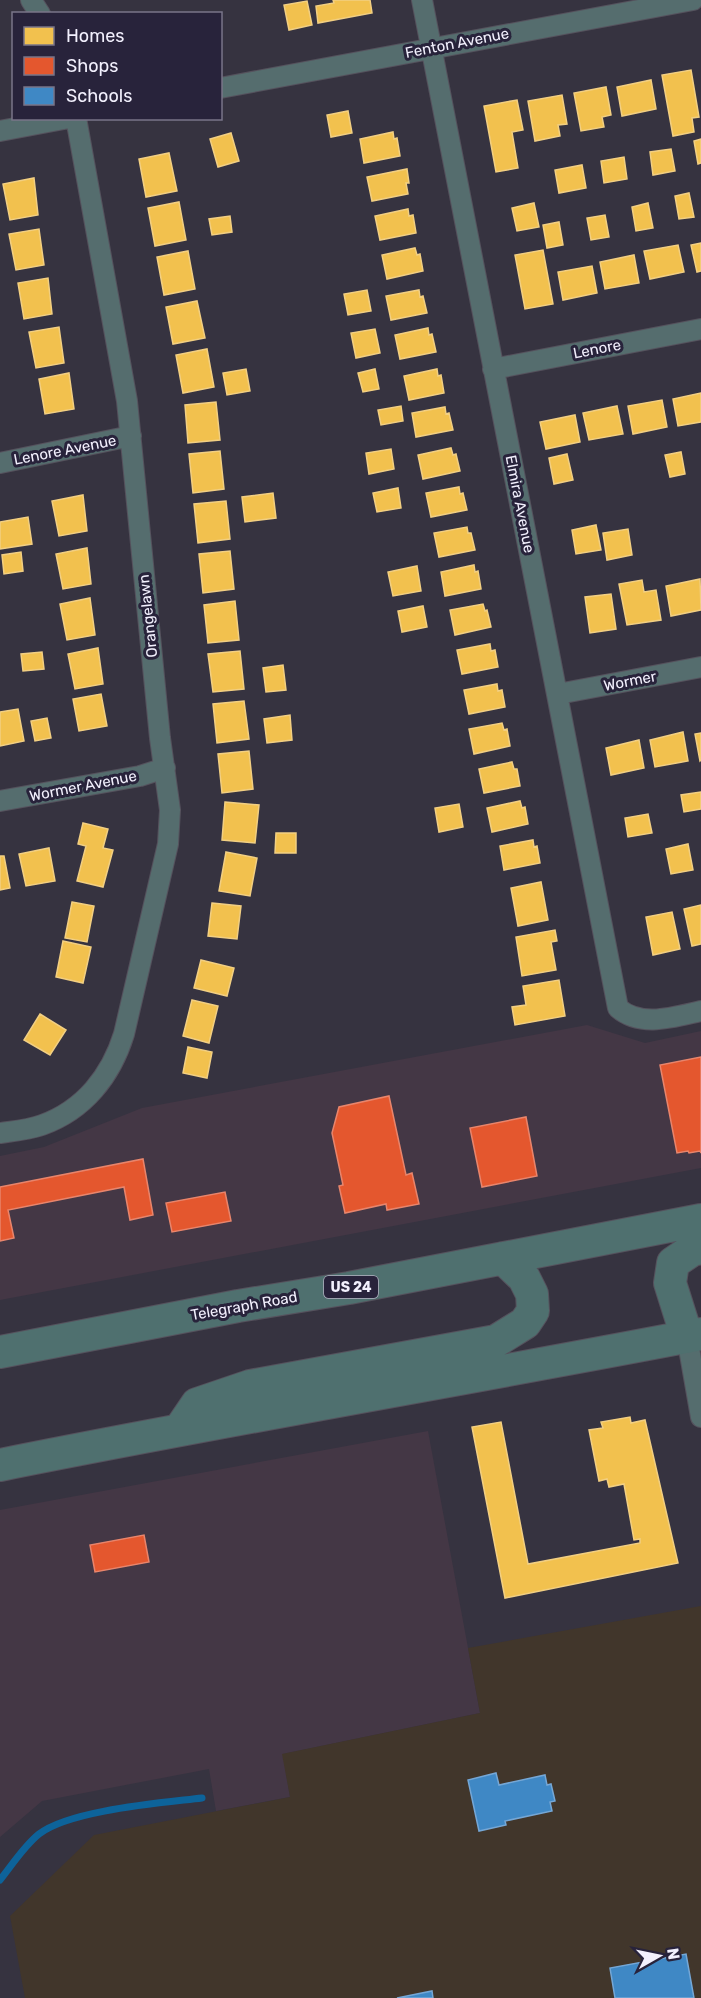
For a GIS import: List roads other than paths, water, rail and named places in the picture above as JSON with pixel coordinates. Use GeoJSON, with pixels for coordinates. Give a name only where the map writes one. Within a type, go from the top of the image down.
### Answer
{"type":"FeatureCollection","features":[{"type":"Feature","properties":{"kind":"main road","name":"Telegraph Road"},"geometry":{"type":"LineString","coordinates":[[0,1352],[701,1220]]}},
{"type":"Feature","properties":{"kind":"main road"},"geometry":{"type":"LineString","coordinates":[[0,1465],[180,1429],[694,1336],[670,1283],[673,1263],[692,1250],[701,1248]]}},
{"type":"Feature","properties":{"kind":"main road"},"geometry":{"type":"LineString","coordinates":[[180,1429],[197,1404],[250,1386],[496,1341],[525,1323],[533,1311],[532,1294],[524,1278],[503,1258]]}},
{"type":"Feature","properties":{"kind":"main road"},"geometry":{"type":"LineString","coordinates":[[0,1373],[27,1367],[59,1340]]}},
{"type":"Feature","properties":{"kind":"street","name":"Elmira Avenue"},"geometry":{"type":"LineString","coordinates":[[422,0],[618,1008],[627,1015],[660,1020],[701,1011]]}},
{"type":"Feature","properties":{"kind":"street","name":"Fenton Avenue"},"geometry":{"type":"LineString","coordinates":[[222,88],[693,0]]}},
{"type":"Feature","properties":{"kind":"street"},"geometry":{"type":"LineString","coordinates":[[0,131],[58,120]]}},
{"type":"Feature","properties":{"kind":"street","name":"Orangelawn"},"geometry":{"type":"LineString","coordinates":[[0,1133],[41,1126],[71,1110],[100,1084],[109,1070],[124,1034],[168,844],[170,810],[160,738],[127,402],[75,120]]}},
{"type":"Feature","properties":{"kind":"street","name":"Lenore"},"geometry":{"type":"LineString","coordinates":[[493,369],[701,329]]}},
{"type":"Feature","properties":{"kind":"street","name":"Lenore Avenue"},"geometry":{"type":"LineString","coordinates":[[0,463],[131,436]]}},
{"type":"Feature","properties":{"kind":"street","name":"Wormer"},"geometry":{"type":"LineString","coordinates":[[558,694],[701,667]]}},
{"type":"Feature","properties":{"kind":"street","name":"Wormer Avenue"},"geometry":{"type":"LineString","coordinates":[[0,801],[140,776],[165,768]]}},
{"type":"Feature","properties":{"kind":"street"},"geometry":{"type":"LineString","coordinates":[[694,1336],[701,1418]]}},
{"type":"Feature","properties":{"kind":"waterway"},"geometry":{"type":"LineString","coordinates":[[0,1880],[28,1844],[53,1826],[93,1813],[202,1798]]}}]}
